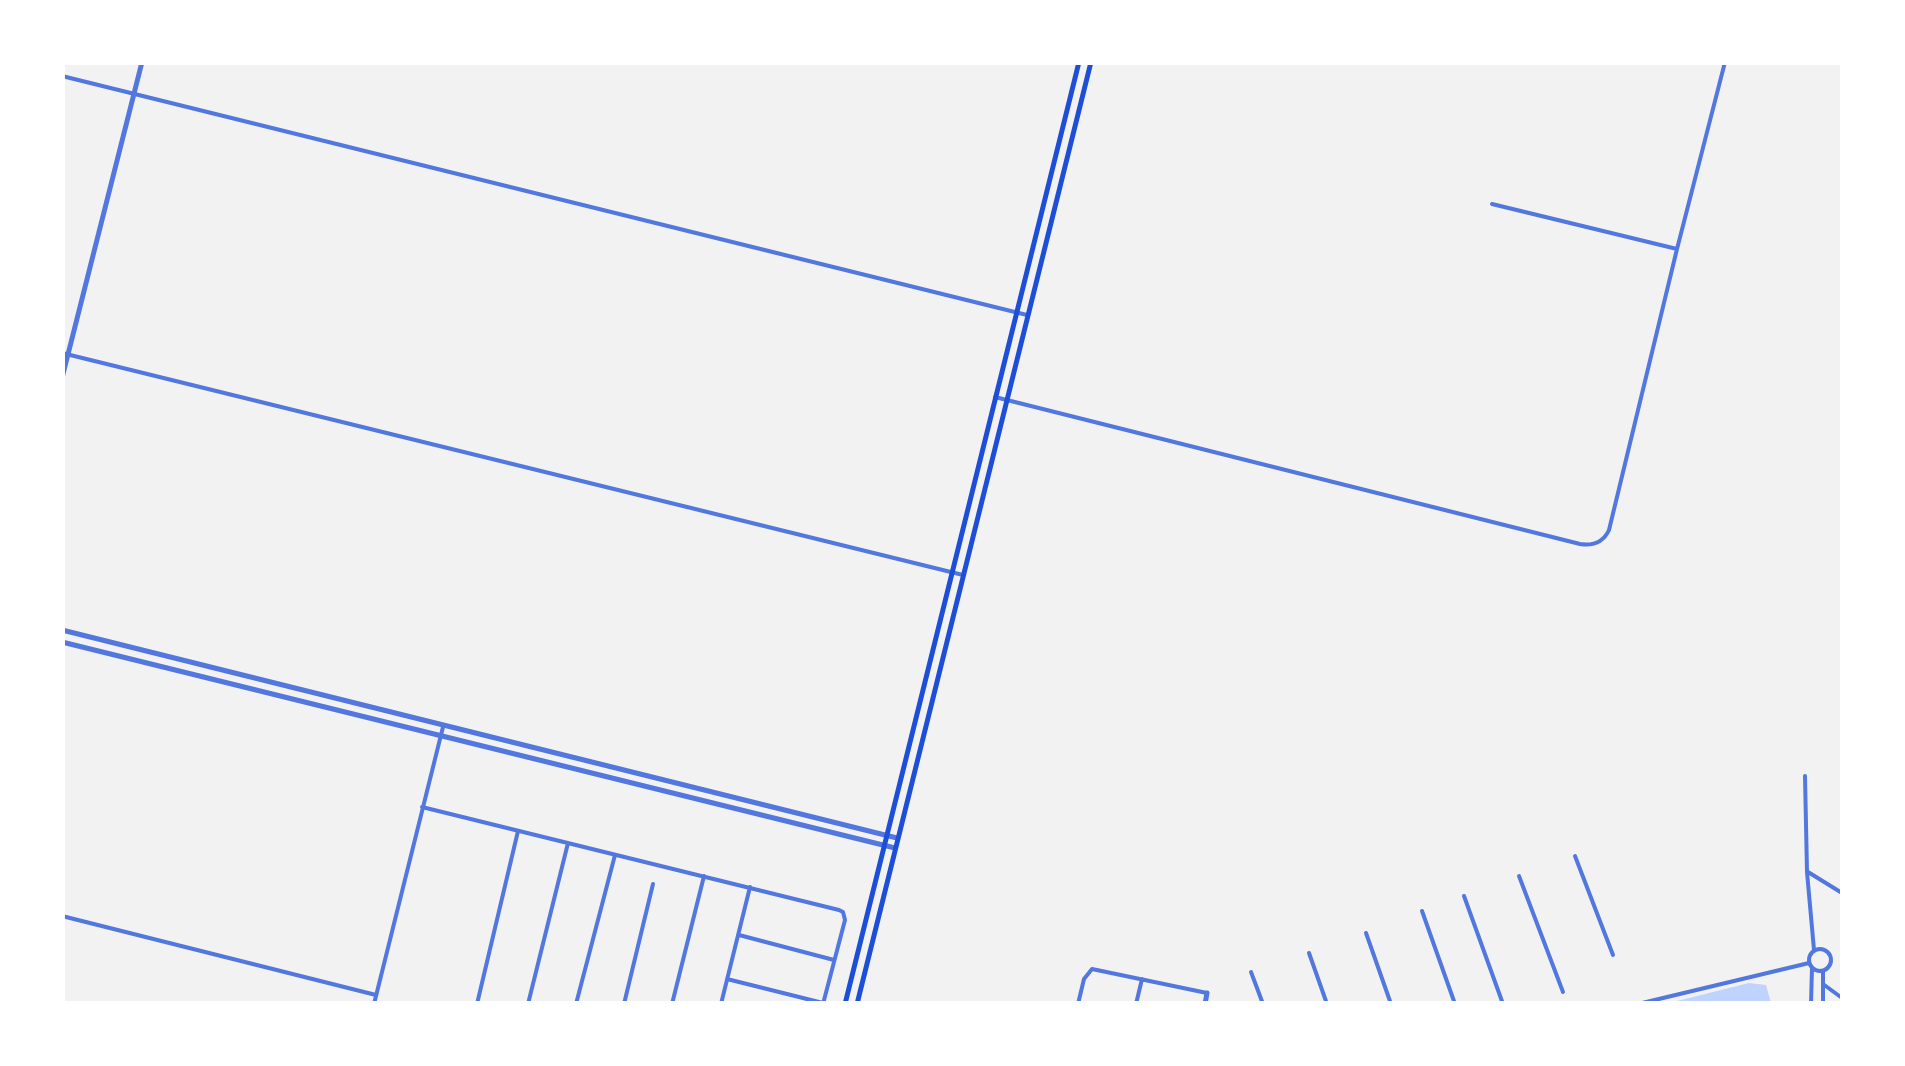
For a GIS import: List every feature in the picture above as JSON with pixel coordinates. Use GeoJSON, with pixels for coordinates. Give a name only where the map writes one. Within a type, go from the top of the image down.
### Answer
{"type":"FeatureCollection","features":[{"type":"Feature","properties":{"kind":"main road"},"geometry":{"type":"LineString","coordinates":[[845,1004],[1078,62]]}},
{"type":"Feature","properties":{"kind":"main road"},"geometry":{"type":"LineString","coordinates":[[857,1004],[1090,62]]}},
{"type":"Feature","properties":{"kind":"street"},"geometry":{"type":"LineString","coordinates":[[62,378],[142,62]]}},
{"type":"Feature","properties":{"kind":"street"},"geometry":{"type":"LineString","coordinates":[[995,397],[1580,544],[1595,544],[1609,530],[1725,62]]}},
{"type":"Feature","properties":{"kind":"street"},"geometry":{"type":"LineString","coordinates":[[62,76],[1027,315]]}},
{"type":"Feature","properties":{"kind":"street"},"geometry":{"type":"LineString","coordinates":[[1492,204],[1678,249]]}},
{"type":"Feature","properties":{"kind":"street"},"geometry":{"type":"LineString","coordinates":[[65,354],[963,576]]}},
{"type":"Feature","properties":{"kind":"street"},"geometry":{"type":"LineString","coordinates":[[62,630],[897,838]]}},
{"type":"Feature","properties":{"kind":"street"},"geometry":{"type":"LineString","coordinates":[[62,642],[894,848]]}},
{"type":"Feature","properties":{"kind":"street"},"geometry":{"type":"LineString","coordinates":[[374,1004],[443,725]]}},
{"type":"Feature","properties":{"kind":"street"},"geometry":{"type":"LineString","coordinates":[[1805,776],[1814,950],[1810,1004]]}},
{"type":"Feature","properties":{"kind":"street"},"geometry":{"type":"LineString","coordinates":[[734,807],[736,798]]}},
{"type":"Feature","properties":{"kind":"street"},"geometry":{"type":"LineString","coordinates":[[422,807],[843,912],[823,1003],[728,978]]}},
{"type":"Feature","properties":{"kind":"street"},"geometry":{"type":"LineString","coordinates":[[476,1004],[518,831]]}},
{"type":"Feature","properties":{"kind":"street"},"geometry":{"type":"LineString","coordinates":[[528,1004],[568,843]]}},
{"type":"Feature","properties":{"kind":"street"},"geometry":{"type":"LineString","coordinates":[[576,1004],[615,855]]}},
{"type":"Feature","properties":{"kind":"street"},"geometry":{"type":"LineString","coordinates":[[1574,856],[1613,955]]}},
{"type":"Feature","properties":{"kind":"street"},"geometry":{"type":"LineString","coordinates":[[1808,872],[1842,893]]}},
{"type":"Feature","properties":{"kind":"street"},"geometry":{"type":"LineString","coordinates":[[672,1004],[704,876]]}},
{"type":"Feature","properties":{"kind":"street"},"geometry":{"type":"LineString","coordinates":[[1519,876],[1562,992]]}},
{"type":"Feature","properties":{"kind":"street"},"geometry":{"type":"LineString","coordinates":[[624,1004],[653,884]]}},
{"type":"Feature","properties":{"kind":"street"},"geometry":{"type":"LineString","coordinates":[[722,1004],[750,887]]}},
{"type":"Feature","properties":{"kind":"street"},"geometry":{"type":"LineString","coordinates":[[1464,896],[1503,1004]]}},
{"type":"Feature","properties":{"kind":"street"},"geometry":{"type":"LineString","coordinates":[[1422,912],[1455,1004]]}},
{"type":"Feature","properties":{"kind":"street"},"geometry":{"type":"LineString","coordinates":[[62,916],[376,995]]}},
{"type":"Feature","properties":{"kind":"street"},"geometry":{"type":"LineString","coordinates":[[1366,933],[1392,1004]]}},
{"type":"Feature","properties":{"kind":"street"},"geometry":{"type":"LineString","coordinates":[[739,935],[834,960]]}},
{"type":"Feature","properties":{"kind":"street"},"geometry":{"type":"LineString","coordinates":[[1814,950],[1824,949],[1834,955],[1824,971],[1822,1004]]}},
{"type":"Feature","properties":{"kind":"street"},"geometry":{"type":"LineString","coordinates":[[1309,953],[1328,1004]]}},
{"type":"Feature","properties":{"kind":"street"},"geometry":{"type":"LineString","coordinates":[[1638,1004],[1810,965],[1824,971]]}},
{"type":"Feature","properties":{"kind":"street"},"geometry":{"type":"LineString","coordinates":[[1078,1004],[1084,979],[1092,969],[1207,993],[1205,1004]]}},
{"type":"Feature","properties":{"kind":"street"},"geometry":{"type":"LineString","coordinates":[[1251,972],[1263,1004]]}},
{"type":"Feature","properties":{"kind":"street"},"geometry":{"type":"LineString","coordinates":[[1136,1004],[1142,980]]}},
{"type":"Feature","properties":{"kind":"street"},"geometry":{"type":"LineString","coordinates":[[1823,984],[1842,998]]}},
{"type":"Feature","properties":{"kind":"water"},"geometry":{"type":"Polygon","coordinates":[[[1749,983],[1766,985],[1771,1003],[1669,1003],[1749,983]]]}}]}
